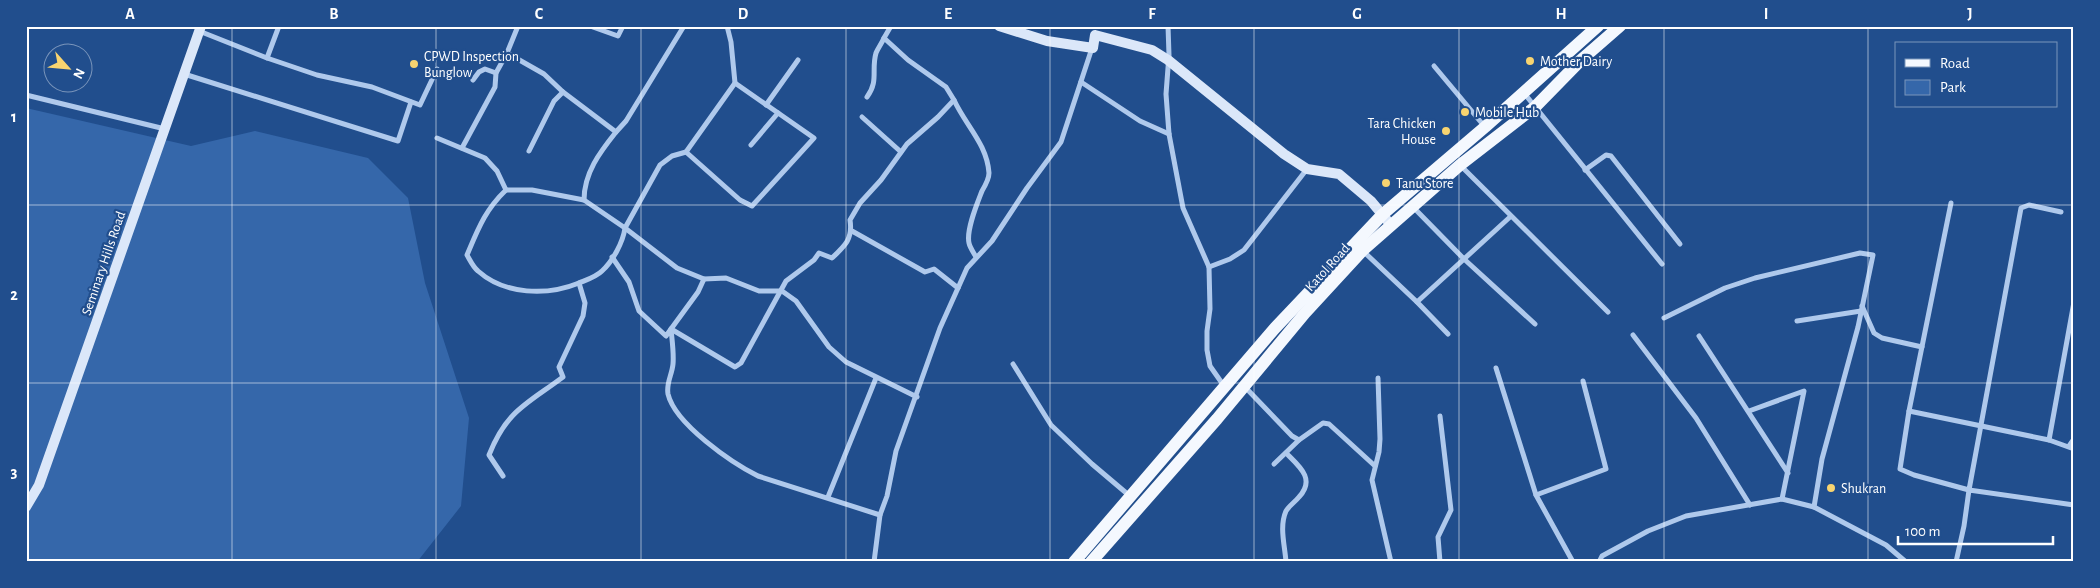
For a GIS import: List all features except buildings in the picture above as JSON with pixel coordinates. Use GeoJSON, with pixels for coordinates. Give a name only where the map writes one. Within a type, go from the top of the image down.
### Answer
{"type":"FeatureCollection","features":[{"type":"Feature","properties":{"kind":"main road","name":"Katol Road"},"geometry":{"type":"LineString","coordinates":[[1074,562],[1275,328],[1384,214],[1486,127],[1597,26]]}},
{"type":"Feature","properties":{"kind":"main road","name":"Katol Road"},"geometry":{"type":"LineString","coordinates":[[1091,562],[1305,314],[1363,250],[1460,165],[1535,106],[1581,60],[1620,26]]}},
{"type":"Feature","properties":{"kind":"main road"},"geometry":{"type":"LineString","coordinates":[[1225,386],[1241,390]]}},
{"type":"Feature","properties":{"kind":"street"},"geometry":{"type":"LineString","coordinates":[[267,58],[279,26]]}},
{"type":"Feature","properties":{"kind":"street"},"geometry":{"type":"LineString","coordinates":[[462,148],[495,87],[496,73],[518,26]]}},
{"type":"Feature","properties":{"kind":"street"},"geometry":{"type":"LineString","coordinates":[[590,26],[618,36],[623,26]]}},
{"type":"Feature","properties":{"kind":"street"},"geometry":{"type":"LineString","coordinates":[[584,200],[584,191],[590,170],[600,153],[626,121],[684,26]]}},
{"type":"Feature","properties":{"kind":"street"},"geometry":{"type":"LineString","coordinates":[[727,26],[731,42],[735,83],[686,152],[672,156],[660,165],[625,228],[624,238],[602,271],[562,290],[526,291],[508,288],[491,280],[476,270],[468,255],[481,223],[492,203],[506,190],[532,190],[584,200],[625,228],[676,268],[704,279],[726,278],[759,291],[782,291],[796,302],[829,347],[846,362],[917,397]]}},
{"type":"Feature","properties":{"kind":"street"},"geometry":{"type":"LineString","coordinates":[[867,97],[872,90],[875,80],[876,52],[891,26]]}},
{"type":"Feature","properties":{"kind":"street"},"geometry":{"type":"LineString","coordinates":[[1004,26],[1047,41],[1092,48]]}},
{"type":"Feature","properties":{"kind":"street"},"geometry":{"type":"LineString","coordinates":[[1168,26],[1166,94],[1168,134],[1184,208],[1192,233],[1209,267],[1210,309],[1207,350],[1210,366],[1225,386]]}},
{"type":"Feature","properties":{"kind":"street"},"geometry":{"type":"LineString","coordinates":[[200,29],[267,58],[317,75],[372,87],[420,105],[437,69]]}},
{"type":"Feature","properties":{"kind":"street","name":"Seminary Hills Road"},"geometry":{"type":"LineString","coordinates":[[26,507],[40,485],[200,29]]}},
{"type":"Feature","properties":{"kind":"street"},"geometry":{"type":"LineString","coordinates":[[874,562],[880,515],[887,496],[896,451],[917,397],[940,328],[967,268],[992,241],[1027,188],[1061,142],[1092,48],[1095,31],[1152,50],[1168,60],[1255,132],[1307,169],[1339,174],[1371,201],[1392,225]]}},
{"type":"Feature","properties":{"kind":"street"},"geometry":{"type":"LineString","coordinates":[[884,38],[908,60],[946,87],[965,123],[975,132],[982,144],[989,175],[978,202],[971,228],[969,243],[976,257]]}},
{"type":"Feature","properties":{"kind":"street"},"geometry":{"type":"LineString","coordinates":[[507,53],[544,74],[563,92],[616,132]]}},
{"type":"Feature","properties":{"kind":"street"},"geometry":{"type":"LineString","coordinates":[[766,105],[798,60]]}},
{"type":"Feature","properties":{"kind":"street"},"geometry":{"type":"LineString","coordinates":[[1434,66],[1486,127]]}},
{"type":"Feature","properties":{"kind":"street"},"geometry":{"type":"LineString","coordinates":[[473,80],[479,72],[485,69],[496,73]]}},
{"type":"Feature","properties":{"kind":"street"},"geometry":{"type":"LineString","coordinates":[[184,74],[398,141],[411,102]]}},
{"type":"Feature","properties":{"kind":"street"},"geometry":{"type":"LineString","coordinates":[[1081,82],[1140,122],[1168,134]]}},
{"type":"Feature","properties":{"kind":"street"},"geometry":{"type":"LineString","coordinates":[[686,152],[740,200],[752,206],[814,138],[735,83]]}},
{"type":"Feature","properties":{"kind":"street"},"geometry":{"type":"LineString","coordinates":[[529,151],[554,101],[563,92]]}},
{"type":"Feature","properties":{"kind":"street"},"geometry":{"type":"LineString","coordinates":[[1524,93],[1662,264]]}},
{"type":"Feature","properties":{"kind":"street"},"geometry":{"type":"LineString","coordinates":[[26,95],[165,129]]}},
{"type":"Feature","properties":{"kind":"street"},"geometry":{"type":"LineString","coordinates":[[671,329],[735,367],[741,363],[786,281],[814,260],[819,253],[832,258],[842,249],[852,231],[850,220],[860,204],[881,180],[901,152],[954,100]]}},
{"type":"Feature","properties":{"kind":"street"},"geometry":{"type":"LineString","coordinates":[[751,145],[778,113]]}},
{"type":"Feature","properties":{"kind":"street"},"geometry":{"type":"LineString","coordinates":[[862,117],[901,152]]}},
{"type":"Feature","properties":{"kind":"street"},"geometry":{"type":"LineString","coordinates":[[438,138],[485,158],[497,171],[506,190]]}},
{"type":"Feature","properties":{"kind":"street"},"geometry":{"type":"LineString","coordinates":[[1585,170],[1606,155],[1611,156],[1680,244]]}},
{"type":"Feature","properties":{"kind":"street"},"geometry":{"type":"LineString","coordinates":[[1460,165],[1510,217],[1608,312]]}},
{"type":"Feature","properties":{"kind":"street"},"geometry":{"type":"LineString","coordinates":[[1209,267],[1230,259],[1244,250],[1307,169]]}},
{"type":"Feature","properties":{"kind":"street"},"geometry":{"type":"LineString","coordinates":[[1951,203],[1909,410],[1900,469],[1929,480],[1969,490],[2074,505]]}},
{"type":"Feature","properties":{"kind":"street"},"geometry":{"type":"LineString","coordinates":[[1956,562],[2021,208],[2029,205],[2061,212]]}},
{"type":"Feature","properties":{"kind":"street"},"geometry":{"type":"LineString","coordinates":[[1413,206],[1464,259],[1535,324]]}},
{"type":"Feature","properties":{"kind":"street"},"geometry":{"type":"LineString","coordinates":[[1417,302],[1510,217]]}},
{"type":"Feature","properties":{"kind":"street"},"geometry":{"type":"LineString","coordinates":[[852,231],[925,272],[934,269],[958,288]]}},
{"type":"Feature","properties":{"kind":"street"},"geometry":{"type":"LineString","coordinates":[[1363,250],[1448,334]]}},
{"type":"Feature","properties":{"kind":"street"},"geometry":{"type":"LineString","coordinates":[[1664,318],[1725,288],[1756,278],[1860,253],[1873,255],[1861,312],[1822,459],[1814,507]]}},
{"type":"Feature","properties":{"kind":"street"},"geometry":{"type":"LineString","coordinates":[[612,257],[629,282],[639,311],[666,336],[698,292],[704,279]]}},
{"type":"Feature","properties":{"kind":"street"},"geometry":{"type":"LineString","coordinates":[[503,476],[489,455],[496,437],[510,417],[528,400],[542,393],[563,377],[559,367],[583,316],[585,303],[579,283]]}},
{"type":"Feature","properties":{"kind":"street"},"geometry":{"type":"LineString","coordinates":[[2049,440],[2074,302]]}},
{"type":"Feature","properties":{"kind":"street"},"geometry":{"type":"LineString","coordinates":[[1862,305],[1874,333],[1882,338],[1922,346]]}},
{"type":"Feature","properties":{"kind":"street"},"geometry":{"type":"LineString","coordinates":[[1796,322],[1861,312]]}},
{"type":"Feature","properties":{"kind":"street"},"geometry":{"type":"LineString","coordinates":[[671,329],[673,366],[668,377],[668,393],[674,410],[685,423],[744,469],[758,476],[880,515]]}},
{"type":"Feature","properties":{"kind":"street"},"geometry":{"type":"LineString","coordinates":[[1632,335],[1696,418],[1750,506]]}},
{"type":"Feature","properties":{"kind":"street"},"geometry":{"type":"LineString","coordinates":[[1699,336],[1788,474]]}},
{"type":"Feature","properties":{"kind":"street"},"geometry":{"type":"LineString","coordinates":[[1012,364],[1051,425],[1131,497]]}},
{"type":"Feature","properties":{"kind":"street"},"geometry":{"type":"LineString","coordinates":[[1496,368],[1536,495],[1573,562]]}},
{"type":"Feature","properties":{"kind":"street"},"geometry":{"type":"LineString","coordinates":[[828,497],[876,378]]}},
{"type":"Feature","properties":{"kind":"street"},"geometry":{"type":"LineString","coordinates":[[1378,378],[1380,439],[1372,480],[1391,562]]}},
{"type":"Feature","properties":{"kind":"street"},"geometry":{"type":"LineString","coordinates":[[1536,495],[1606,468],[1583,381]]}},
{"type":"Feature","properties":{"kind":"street"},"geometry":{"type":"LineString","coordinates":[[1241,390],[1292,436],[1299,440]]}},
{"type":"Feature","properties":{"kind":"street"},"geometry":{"type":"LineString","coordinates":[[1749,411],[1804,391],[1782,500]]}},
{"type":"Feature","properties":{"kind":"street"},"geometry":{"type":"LineString","coordinates":[[1909,410],[2049,440],[2071,448],[2074,438]]}},
{"type":"Feature","properties":{"kind":"street"},"geometry":{"type":"LineString","coordinates":[[1440,416],[1451,510],[1438,537],[1440,562]]}},
{"type":"Feature","properties":{"kind":"street"},"geometry":{"type":"LineString","coordinates":[[1274,464],[1299,440],[1323,423],[1329,424],[1375,466]]}},
{"type":"Feature","properties":{"kind":"street"},"geometry":{"type":"LineString","coordinates":[[1286,453],[1306,474],[1307,483],[1301,495],[1287,510],[1282,523],[1286,562]]}},
{"type":"Feature","properties":{"kind":"street"},"geometry":{"type":"LineString","coordinates":[[1598,562],[1602,556],[1648,531],[1686,516],[1782,500],[1814,507],[1886,545],[1906,562]]}},
{"type":"Feature","properties":{"kind":"green space"},"geometry":{"type":"Polygon","coordinates":[[[26,108],[191,146],[255,131],[368,158],[408,198],[425,283],[469,418],[461,506],[417,562],[26,562],[26,108]]]}},
{"type":"Feature","properties":{"kind":"place","name":"Mother Dairy"},"geometry":{"type":"Point","coordinates":[1530,61]}},
{"type":"Feature","properties":{"kind":"place","name":"CPWD Inspection Bunglow"},"geometry":{"type":"Point","coordinates":[414,64]}},
{"type":"Feature","properties":{"kind":"place","name":"Mobile Hub"},"geometry":{"type":"Point","coordinates":[1465,112]}},
{"type":"Feature","properties":{"kind":"place","name":"Tara Chicken House"},"geometry":{"type":"Point","coordinates":[1446,131]}},
{"type":"Feature","properties":{"kind":"place","name":"Tanu Store"},"geometry":{"type":"Point","coordinates":[1386,183]}},
{"type":"Feature","properties":{"kind":"place","name":"Shukran"},"geometry":{"type":"Point","coordinates":[1831,488]}}]}
